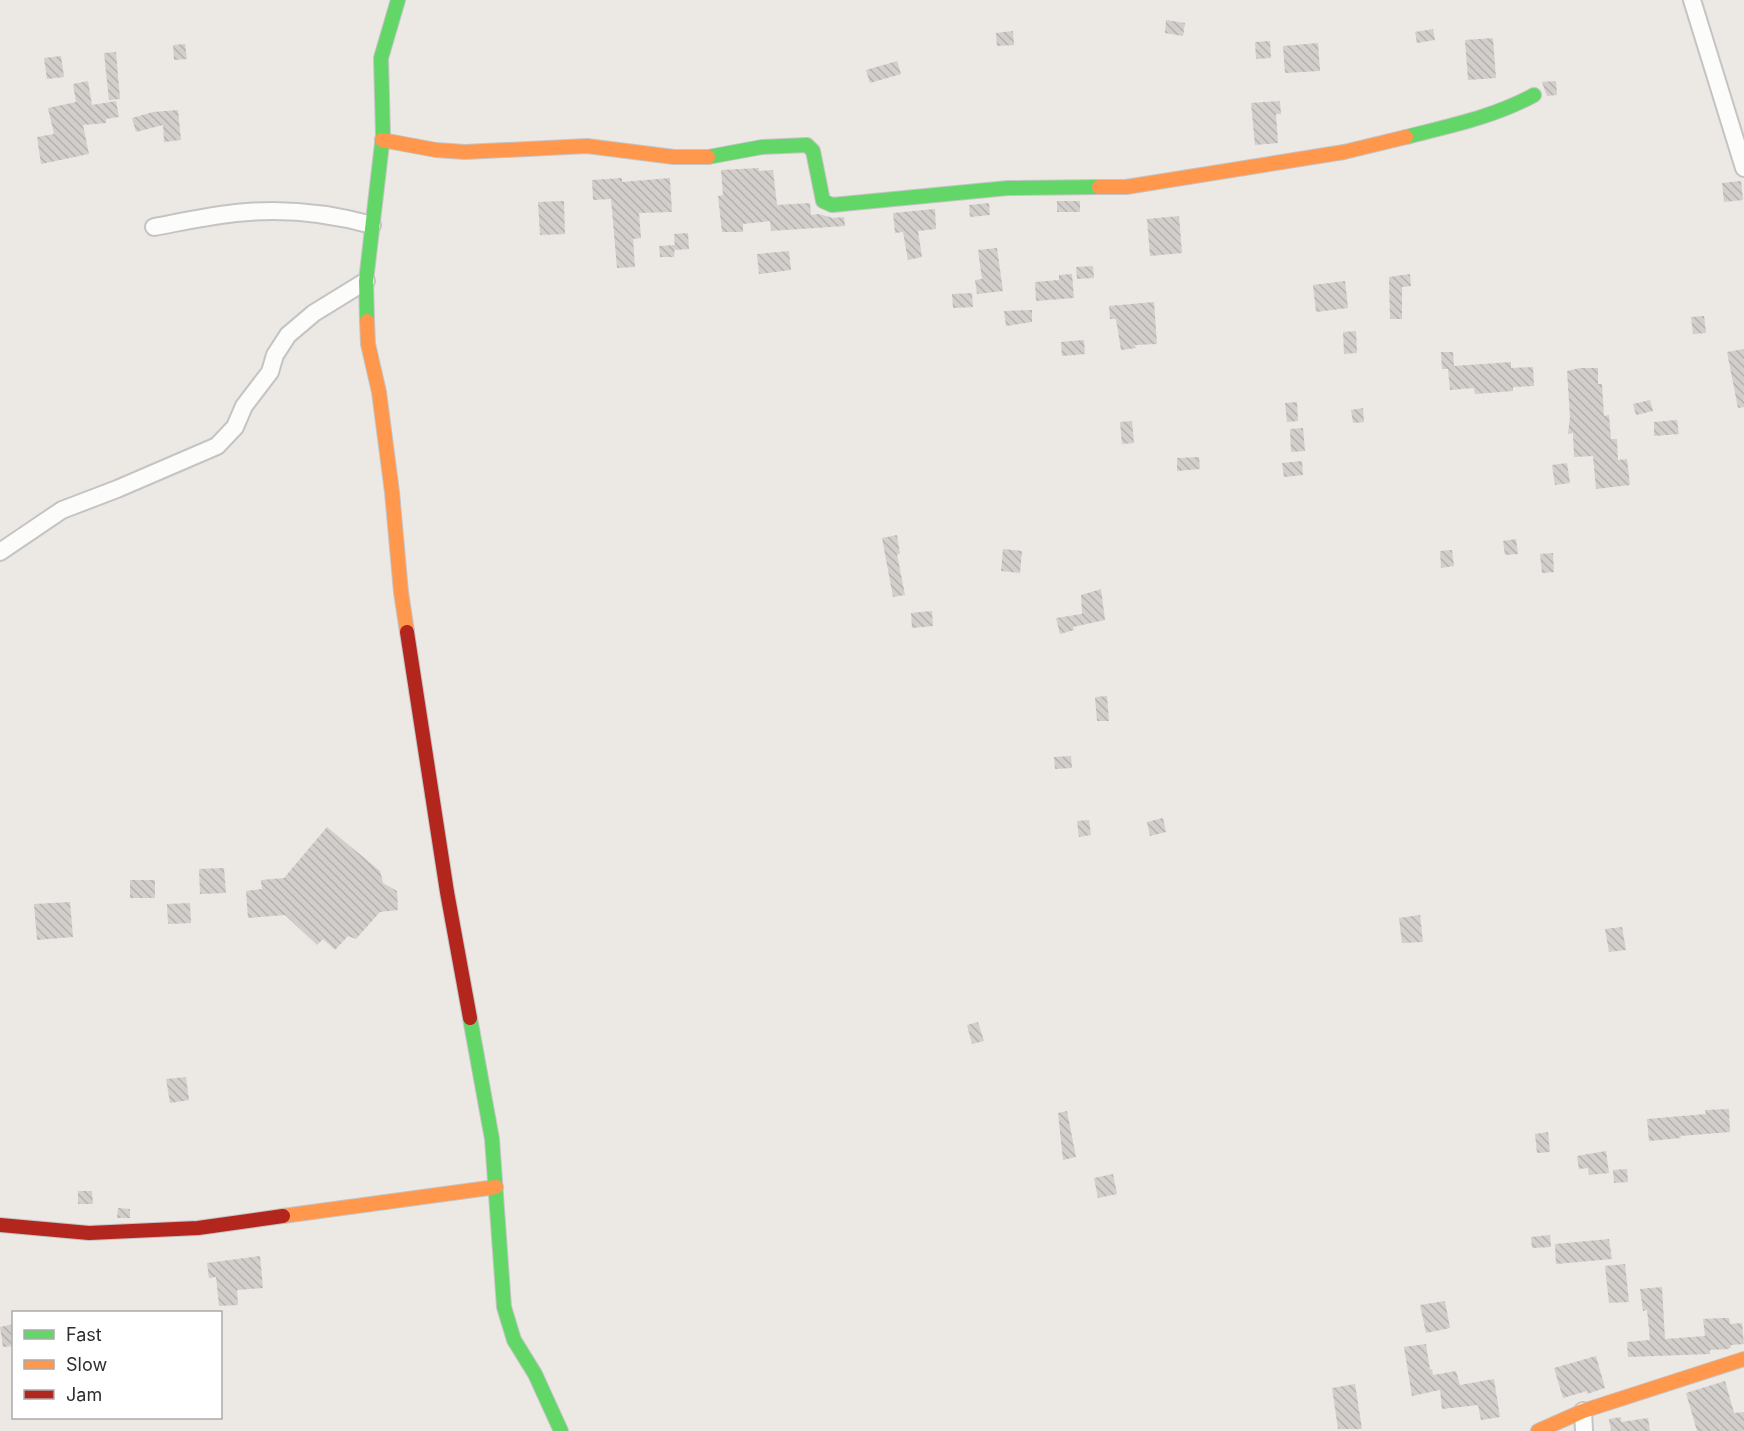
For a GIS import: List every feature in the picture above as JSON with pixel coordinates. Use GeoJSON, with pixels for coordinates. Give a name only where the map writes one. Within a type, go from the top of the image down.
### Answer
{"type":"FeatureCollection","features":[{"type":"Feature","properties":{"kind":"street"},"geometry":{"type":"LineString","coordinates":[[398,0],[381,58],[382,140],[366,281],[369,344],[379,392],[407,633],[447,892],[492,1140],[504,1306],[514,1340],[535,1374],[561,1431]]}},
{"type":"Feature","properties":{"kind":"street"},"geometry":{"type":"LineString","coordinates":[[1692,0],[1744,168]]}},
{"type":"Feature","properties":{"kind":"street"},"geometry":{"type":"LineString","coordinates":[[382,140],[436,150],[465,152],[587,146],[684,158],[705,158],[762,147],[807,145],[813,151],[824,201],[832,205],[1008,189],[1138,185],[1344,152],[1472,120],[1514,106],[1534,95]]}},
{"type":"Feature","properties":{"kind":"street"},"geometry":{"type":"LineString","coordinates":[[154,227],[237,213],[316,214],[337,216],[372,225]]}},
{"type":"Feature","properties":{"kind":"street"},"geometry":{"type":"LineString","coordinates":[[0,552],[62,510],[217,446],[236,427],[244,406],[270,372],[276,355],[288,335],[314,313],[366,281]]}},
{"type":"Feature","properties":{"kind":"street"},"geometry":{"type":"LineString","coordinates":[[0,1224],[89,1233],[198,1228],[496,1187]]}},
{"type":"Feature","properties":{"kind":"street"},"geometry":{"type":"LineString","coordinates":[[1538,1431],[1583,1411],[1744,1359]]}},
{"type":"Feature","properties":{"kind":"street"},"geometry":{"type":"LineString","coordinates":[[1583,1411],[1584,1431]]}},
{"type":"Feature","properties":{"kind":"building"},"geometry":{"type":"Polygon","coordinates":[[[1166,20],[1185,23],[1183,36],[1165,33],[1166,20]]]}},
{"type":"Feature","properties":{"kind":"building"},"geometry":{"type":"Polygon","coordinates":[[[1433,29],[1435,40],[1417,43],[1415,32],[1433,29]]]}},
{"type":"Feature","properties":{"kind":"building"},"geometry":{"type":"Polygon","coordinates":[[[1013,31],[1014,45],[997,46],[996,33],[1013,31]]]}},
{"type":"Feature","properties":{"kind":"building"},"geometry":{"type":"Polygon","coordinates":[[[1493,38],[1496,78],[1468,80],[1465,40],[1493,38]]]}},
{"type":"Feature","properties":{"kind":"building"},"geometry":{"type":"Polygon","coordinates":[[[1270,41],[1271,58],[1256,59],[1255,42],[1270,41]]]}},
{"type":"Feature","properties":{"kind":"building"},"geometry":{"type":"Polygon","coordinates":[[[1318,43],[1320,71],[1285,73],[1283,46],[1318,43]]]}},
{"type":"Feature","properties":{"kind":"building"},"geometry":{"type":"Polygon","coordinates":[[[185,44],[187,59],[174,60],[173,45],[185,44]]]}},
{"type":"Feature","properties":{"kind":"building"},"geometry":{"type":"Polygon","coordinates":[[[116,52],[120,99],[109,100],[104,53],[116,52]]]}},
{"type":"Feature","properties":{"kind":"building"},"geometry":{"type":"Polygon","coordinates":[[[61,56],[64,77],[47,79],[44,58],[61,56]]]}},
{"type":"Feature","properties":{"kind":"building"},"geometry":{"type":"Polygon","coordinates":[[[897,61],[901,74],[870,83],[866,70],[897,61]]]}},
{"type":"Feature","properties":{"kind":"building"},"geometry":{"type":"Polygon","coordinates":[[[88,81],[92,105],[116,101],[119,117],[106,119],[106,123],[83,125],[89,154],[41,164],[37,137],[54,134],[48,108],[76,102],[73,84],[88,81]]]}},
{"type":"Feature","properties":{"kind":"building"},"geometry":{"type":"Polygon","coordinates":[[[1556,81],[1557,95],[1547,96],[1542,82],[1556,81]]]}},
{"type":"Feature","properties":{"kind":"building"},"geometry":{"type":"Polygon","coordinates":[[[1280,101],[1281,114],[1276,114],[1278,143],[1255,145],[1251,103],[1280,101]]]}},
{"type":"Feature","properties":{"kind":"building"},"geometry":{"type":"Polygon","coordinates":[[[178,110],[181,140],[164,142],[163,125],[136,132],[132,118],[153,112],[178,110]]]}},
{"type":"Feature","properties":{"kind":"building"},"geometry":{"type":"Polygon","coordinates":[[[759,168],[759,171],[773,170],[777,205],[810,203],[811,215],[844,217],[845,226],[771,231],[770,221],[743,224],[743,232],[722,232],[718,196],[723,195],[721,170],[759,168]]]}},
{"type":"Feature","properties":{"kind":"building"},"geometry":{"type":"Polygon","coordinates":[[[622,178],[622,182],[670,178],[672,212],[639,213],[641,238],[633,239],[635,267],[617,268],[611,199],[593,200],[592,180],[622,178]]]}},
{"type":"Feature","properties":{"kind":"building"},"geometry":{"type":"Polygon","coordinates":[[[1741,181],[1743,200],[1724,202],[1722,183],[1741,181]]]}},
{"type":"Feature","properties":{"kind":"building"},"geometry":{"type":"Polygon","coordinates":[[[564,201],[565,234],[540,235],[538,202],[564,201]]]}},
{"type":"Feature","properties":{"kind":"building"},"geometry":{"type":"Polygon","coordinates":[[[1057,201],[1080,201],[1080,212],[1057,212],[1057,201]]]}},
{"type":"Feature","properties":{"kind":"building"},"geometry":{"type":"Polygon","coordinates":[[[989,203],[990,215],[970,217],[969,205],[989,203]]]}},
{"type":"Feature","properties":{"kind":"building"},"geometry":{"type":"Polygon","coordinates":[[[935,209],[936,229],[918,231],[922,257],[908,260],[903,232],[895,233],[893,213],[935,209]]]}},
{"type":"Feature","properties":{"kind":"building"},"geometry":{"type":"Polygon","coordinates":[[[1179,216],[1182,253],[1150,256],[1147,219],[1179,216]]]}},
{"type":"Feature","properties":{"kind":"building"},"geometry":{"type":"Polygon","coordinates":[[[688,233],[689,249],[675,250],[674,234],[688,233]]]}},
{"type":"Feature","properties":{"kind":"building"},"geometry":{"type":"Polygon","coordinates":[[[675,245],[674,257],[660,257],[659,246],[675,245]]]}},
{"type":"Feature","properties":{"kind":"building"},"geometry":{"type":"Polygon","coordinates":[[[997,248],[1003,291],[977,294],[975,280],[982,279],[978,250],[997,248]]]}},
{"type":"Feature","properties":{"kind":"building"},"geometry":{"type":"Polygon","coordinates":[[[789,251],[791,270],[759,274],[757,254],[789,251]]]}},
{"type":"Feature","properties":{"kind":"building"},"geometry":{"type":"Polygon","coordinates":[[[1093,266],[1094,278],[1077,279],[1076,267],[1093,266]]]}},
{"type":"Feature","properties":{"kind":"building"},"geometry":{"type":"Polygon","coordinates":[[[1072,274],[1074,298],[1036,301],[1035,282],[1059,280],[1059,275],[1072,274]]]}},
{"type":"Feature","properties":{"kind":"building"},"geometry":{"type":"Polygon","coordinates":[[[1410,274],[1411,286],[1402,287],[1402,319],[1390,319],[1389,277],[1410,274]]]}},
{"type":"Feature","properties":{"kind":"building"},"geometry":{"type":"Polygon","coordinates":[[[1345,281],[1348,308],[1316,312],[1313,285],[1345,281]]]}},
{"type":"Feature","properties":{"kind":"building"},"geometry":{"type":"Polygon","coordinates":[[[972,293],[973,307],[953,308],[952,294],[972,293]]]}},
{"type":"Feature","properties":{"kind":"building"},"geometry":{"type":"Polygon","coordinates":[[[1154,302],[1157,344],[1135,345],[1136,348],[1121,350],[1116,319],[1110,319],[1109,306],[1154,302]]]}},
{"type":"Feature","properties":{"kind":"building"},"geometry":{"type":"Polygon","coordinates":[[[1032,310],[1032,322],[1006,326],[1004,311],[1032,310]]]}},
{"type":"Feature","properties":{"kind":"building"},"geometry":{"type":"Polygon","coordinates":[[[1704,316],[1706,333],[1693,334],[1691,317],[1704,316]]]}},
{"type":"Feature","properties":{"kind":"building"},"geometry":{"type":"Polygon","coordinates":[[[1356,331],[1357,353],[1344,354],[1343,332],[1356,331]]]}},
{"type":"Feature","properties":{"kind":"building"},"geometry":{"type":"Polygon","coordinates":[[[1084,340],[1085,354],[1062,356],[1061,342],[1084,340]]]}},
{"type":"Feature","properties":{"kind":"building"},"geometry":{"type":"Polygon","coordinates":[[[1744,349],[1744,407],[1738,408],[1727,352],[1744,349]]]}},
{"type":"Feature","properties":{"kind":"building"},"geometry":{"type":"Polygon","coordinates":[[[1441,352],[1453,352],[1454,366],[1511,362],[1511,368],[1533,367],[1534,386],[1513,387],[1513,391],[1475,394],[1474,388],[1450,390],[1448,369],[1442,369],[1441,352]]]}},
{"type":"Feature","properties":{"kind":"building"},"geometry":{"type":"Polygon","coordinates":[[[1598,368],[1598,384],[1602,384],[1604,416],[1609,415],[1611,439],[1617,439],[1618,460],[1627,459],[1630,485],[1596,489],[1593,456],[1574,457],[1573,433],[1568,434],[1570,417],[1567,371],[1598,368]]]}},
{"type":"Feature","properties":{"kind":"building"},"geometry":{"type":"Polygon","coordinates":[[[1650,400],[1653,411],[1636,415],[1633,404],[1650,400]]]}},
{"type":"Feature","properties":{"kind":"building"},"geometry":{"type":"Polygon","coordinates":[[[1297,402],[1298,421],[1287,422],[1285,403],[1297,402]]]}},
{"type":"Feature","properties":{"kind":"building"},"geometry":{"type":"Polygon","coordinates":[[[1363,408],[1364,422],[1353,423],[1351,410],[1363,408]]]}},
{"type":"Feature","properties":{"kind":"building"},"geometry":{"type":"Polygon","coordinates":[[[1677,420],[1679,434],[1654,436],[1654,422],[1677,420]]]}},
{"type":"Feature","properties":{"kind":"building"},"geometry":{"type":"Polygon","coordinates":[[[1132,421],[1134,443],[1122,444],[1120,422],[1132,421]]]}},
{"type":"Feature","properties":{"kind":"building"},"geometry":{"type":"Polygon","coordinates":[[[1303,428],[1305,451],[1291,452],[1290,429],[1303,428]]]}},
{"type":"Feature","properties":{"kind":"building"},"geometry":{"type":"Polygon","coordinates":[[[1199,457],[1200,469],[1177,471],[1177,458],[1199,457]]]}},
{"type":"Feature","properties":{"kind":"building"},"geometry":{"type":"Polygon","coordinates":[[[1302,461],[1303,475],[1284,477],[1282,463],[1302,461]]]}},
{"type":"Feature","properties":{"kind":"building"},"geometry":{"type":"Polygon","coordinates":[[[1567,463],[1570,483],[1555,485],[1552,465],[1567,463]]]}},
{"type":"Feature","properties":{"kind":"building"},"geometry":{"type":"Polygon","coordinates":[[[897,535],[900,554],[897,554],[905,595],[893,597],[882,538],[897,535]]]}},
{"type":"Feature","properties":{"kind":"building"},"geometry":{"type":"Polygon","coordinates":[[[1516,539],[1518,554],[1505,555],[1503,541],[1516,539]]]}},
{"type":"Feature","properties":{"kind":"building"},"geometry":{"type":"Polygon","coordinates":[[[1003,549],[1022,551],[1020,573],[1001,571],[1003,549]]]}},
{"type":"Feature","properties":{"kind":"building"},"geometry":{"type":"Polygon","coordinates":[[[1452,550],[1454,566],[1441,568],[1440,551],[1452,550]]]}},
{"type":"Feature","properties":{"kind":"building"},"geometry":{"type":"Polygon","coordinates":[[[1553,553],[1554,572],[1542,573],[1540,554],[1553,553]]]}},
{"type":"Feature","properties":{"kind":"building"},"geometry":{"type":"Polygon","coordinates":[[[1101,589],[1105,620],[1073,627],[1074,630],[1060,634],[1056,618],[1082,614],[1081,595],[1101,589]]]}},
{"type":"Feature","properties":{"kind":"building"},"geometry":{"type":"Polygon","coordinates":[[[932,611],[933,626],[912,628],[911,613],[932,611]]]}},
{"type":"Feature","properties":{"kind":"building"},"geometry":{"type":"Polygon","coordinates":[[[1107,696],[1109,721],[1097,721],[1095,697],[1107,696]]]}},
{"type":"Feature","properties":{"kind":"building"},"geometry":{"type":"Polygon","coordinates":[[[1071,756],[1072,768],[1055,769],[1054,757],[1071,756]]]}},
{"type":"Feature","properties":{"kind":"building"},"geometry":{"type":"Polygon","coordinates":[[[1163,818],[1166,832],[1150,836],[1147,822],[1163,818]]]}},
{"type":"Feature","properties":{"kind":"building"},"geometry":{"type":"Polygon","coordinates":[[[1089,820],[1091,835],[1079,837],[1077,821],[1089,820]]]}},
{"type":"Feature","properties":{"kind":"building"},"geometry":{"type":"Polygon","coordinates":[[[327,827],[380,871],[383,883],[397,891],[398,910],[380,912],[356,939],[348,936],[335,950],[323,939],[317,945],[285,915],[248,918],[246,891],[262,889],[261,880],[284,878],[327,827]]]}},
{"type":"Feature","properties":{"kind":"building"},"geometry":{"type":"Polygon","coordinates":[[[224,868],[226,893],[200,894],[199,869],[224,868]]]}},
{"type":"Feature","properties":{"kind":"building"},"geometry":{"type":"Polygon","coordinates":[[[130,880],[155,880],[155,898],[130,898],[130,880]]]}},
{"type":"Feature","properties":{"kind":"building"},"geometry":{"type":"Polygon","coordinates":[[[70,902],[73,937],[37,940],[34,904],[70,902]]]}},
{"type":"Feature","properties":{"kind":"building"},"geometry":{"type":"Polygon","coordinates":[[[190,903],[191,923],[168,924],[167,904],[190,903]]]}},
{"type":"Feature","properties":{"kind":"building"},"geometry":{"type":"Polygon","coordinates":[[[1420,915],[1423,942],[1402,943],[1399,918],[1420,915]]]}},
{"type":"Feature","properties":{"kind":"building"},"geometry":{"type":"Polygon","coordinates":[[[1622,927],[1626,950],[1609,952],[1605,929],[1622,927]]]}},
{"type":"Feature","properties":{"kind":"building"},"geometry":{"type":"Polygon","coordinates":[[[978,1022],[984,1041],[972,1044],[967,1025],[978,1022]]]}},
{"type":"Feature","properties":{"kind":"building"},"geometry":{"type":"Polygon","coordinates":[[[186,1077],[189,1100],[170,1103],[166,1079],[186,1077]]]}},
{"type":"Feature","properties":{"kind":"building"},"geometry":{"type":"Polygon","coordinates":[[[1729,1109],[1730,1132],[1649,1141],[1647,1119],[1706,1114],[1705,1110],[1729,1109]]]}},
{"type":"Feature","properties":{"kind":"building"},"geometry":{"type":"Polygon","coordinates":[[[1067,1111],[1076,1157],[1063,1160],[1058,1113],[1067,1111]]]}},
{"type":"Feature","properties":{"kind":"building"},"geometry":{"type":"Polygon","coordinates":[[[1548,1132],[1550,1152],[1537,1153],[1535,1134],[1548,1132]]]}},
{"type":"Feature","properties":{"kind":"building"},"geometry":{"type":"Polygon","coordinates":[[[1606,1151],[1609,1173],[1589,1175],[1588,1168],[1579,1169],[1577,1156],[1606,1151]]]}},
{"type":"Feature","properties":{"kind":"building"},"geometry":{"type":"Polygon","coordinates":[[[1627,1169],[1628,1182],[1614,1183],[1613,1170],[1627,1169]]]}},
{"type":"Feature","properties":{"kind":"building"},"geometry":{"type":"Polygon","coordinates":[[[1113,1174],[1117,1194],[1098,1198],[1094,1178],[1113,1174]]]}},
{"type":"Feature","properties":{"kind":"building"},"geometry":{"type":"Polygon","coordinates":[[[78,1191],[92,1191],[93,1204],[78,1204],[78,1191]]]}},
{"type":"Feature","properties":{"kind":"building"},"geometry":{"type":"Polygon","coordinates":[[[118,1208],[130,1209],[130,1218],[117,1218],[118,1208]]]}},
{"type":"Feature","properties":{"kind":"building"},"geometry":{"type":"Polygon","coordinates":[[[1550,1235],[1551,1247],[1532,1248],[1531,1237],[1550,1235]]]}},
{"type":"Feature","properties":{"kind":"building"},"geometry":{"type":"Polygon","coordinates":[[[1609,1239],[1612,1259],[1556,1264],[1555,1244],[1609,1239]]]}},
{"type":"Feature","properties":{"kind":"building"},"geometry":{"type":"Polygon","coordinates":[[[260,1256],[263,1288],[237,1290],[238,1305],[219,1306],[216,1277],[209,1278],[207,1263],[260,1256]]]}},
{"type":"Feature","properties":{"kind":"building"},"geometry":{"type":"Polygon","coordinates":[[[1625,1264],[1629,1302],[1609,1303],[1605,1266],[1625,1264]]]}},
{"type":"Feature","properties":{"kind":"building"},"geometry":{"type":"Polygon","coordinates":[[[1662,1287],[1665,1339],[1705,1336],[1703,1319],[1729,1318],[1730,1324],[1742,1323],[1744,1344],[1731,1345],[1728,1349],[1710,1350],[1710,1354],[1628,1357],[1627,1342],[1650,1340],[1647,1310],[1643,1311],[1640,1289],[1662,1287]]]}},
{"type":"Feature","properties":{"kind":"building"},"geometry":{"type":"Polygon","coordinates":[[[1445,1301],[1450,1328],[1426,1333],[1420,1305],[1445,1301]]]}},
{"type":"Feature","properties":{"kind":"building"},"geometry":{"type":"Polygon","coordinates":[[[12,1324],[12,1346],[3,1347],[0,1327],[12,1324]]]}},
{"type":"Feature","properties":{"kind":"building"},"geometry":{"type":"Polygon","coordinates":[[[1426,1344],[1430,1370],[1432,1369],[1433,1375],[1456,1371],[1460,1385],[1494,1379],[1500,1417],[1481,1420],[1478,1405],[1442,1409],[1440,1390],[1412,1396],[1404,1347],[1426,1344]]]}},
{"type":"Feature","properties":{"kind":"building"},"geometry":{"type":"Polygon","coordinates":[[[1596,1356],[1605,1388],[1563,1398],[1554,1368],[1596,1356]]]}},
{"type":"Feature","properties":{"kind":"building"},"geometry":{"type":"Polygon","coordinates":[[[1725,1381],[1734,1413],[1744,1412],[1744,1431],[1697,1431],[1686,1393],[1725,1381]]]}},
{"type":"Feature","properties":{"kind":"building"},"geometry":{"type":"Polygon","coordinates":[[[1355,1384],[1362,1429],[1338,1429],[1332,1388],[1355,1384]]]}},
{"type":"Feature","properties":{"kind":"building"},"geometry":{"type":"Polygon","coordinates":[[[1621,1417],[1621,1422],[1648,1418],[1650,1431],[1611,1431],[1609,1419],[1621,1417]]]}},
{"type":"Feature","properties":{"kind":"traffic: fast"},"geometry":{"type":"LineString","coordinates":[[367,321],[366,281],[383,135],[381,58],[398,0]]}},
{"type":"Feature","properties":{"kind":"traffic: fast"},"geometry":{"type":"LineString","coordinates":[[1406,137],[1487,115],[1534,95]]}},
{"type":"Feature","properties":{"kind":"traffic: fast"},"geometry":{"type":"LineString","coordinates":[[708,157],[762,147],[807,145],[813,151],[823,201],[832,205],[1008,188],[1099,187]]}},
{"type":"Feature","properties":{"kind":"traffic: fast"},"geometry":{"type":"LineString","coordinates":[[470,1018],[492,1139],[504,1307],[514,1340],[535,1374],[561,1431]]}},
{"type":"Feature","properties":{"kind":"traffic: slow"},"geometry":{"type":"LineString","coordinates":[[1099,187],[1126,187],[1344,152],[1406,137]]}},
{"type":"Feature","properties":{"kind":"traffic: slow"},"geometry":{"type":"LineString","coordinates":[[382,140],[436,150],[465,152],[587,146],[674,157],[708,157]]}},
{"type":"Feature","properties":{"kind":"traffic: slow"},"geometry":{"type":"LineString","coordinates":[[367,321],[368,344],[379,392],[392,492],[407,632]]}},
{"type":"Feature","properties":{"kind":"traffic: slow"},"geometry":{"type":"LineString","coordinates":[[283,1216],[496,1187]]}},
{"type":"Feature","properties":{"kind":"traffic: slow"},"geometry":{"type":"LineString","coordinates":[[1538,1431],[1583,1411],[1744,1359]]}},
{"type":"Feature","properties":{"kind":"traffic: jam"},"geometry":{"type":"LineString","coordinates":[[407,632],[447,892],[470,1018]]}},
{"type":"Feature","properties":{"kind":"traffic: jam"},"geometry":{"type":"LineString","coordinates":[[0,1225],[89,1233],[198,1228],[283,1216]]}}]}
